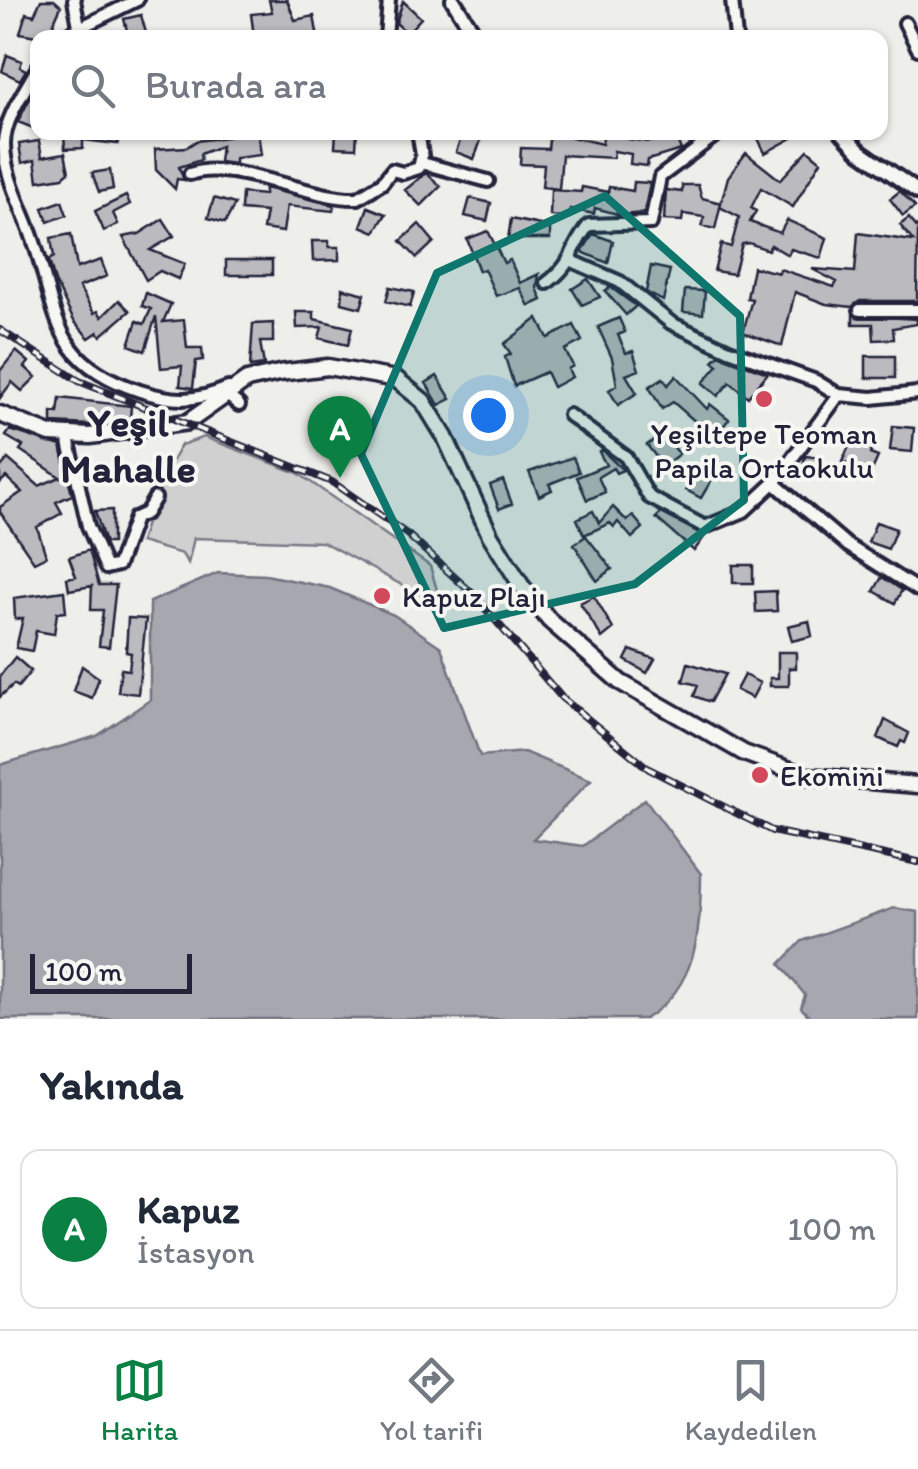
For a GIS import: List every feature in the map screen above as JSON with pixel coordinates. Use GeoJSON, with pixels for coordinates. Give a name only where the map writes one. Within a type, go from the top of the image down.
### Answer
{"type":"FeatureCollection","features":[{"type":"Feature","properties":{"kind":"main road"},"geometry":{"type":"LineString","coordinates":[[0,414],[68,438],[188,422],[233,400],[248,380],[328,367],[396,379],[423,401],[456,454],[490,535],[521,585],[549,620],[620,682],[744,753],[808,776],[918,785]]}},
{"type":"Feature","properties":{"kind":"street"},"geometry":{"type":"LineString","coordinates":[[74,0],[79,26]]}},
{"type":"Feature","properties":{"kind":"street"},"geometry":{"type":"LineString","coordinates":[[72,30],[137,0]]}},
{"type":"Feature","properties":{"kind":"street"},"geometry":{"type":"LineString","coordinates":[[387,30],[389,0]]}},
{"type":"Feature","properties":{"kind":"street"},"geometry":{"type":"LineString","coordinates":[[454,0],[472,30]]}},
{"type":"Feature","properties":{"kind":"street"},"geometry":{"type":"LineString","coordinates":[[732,0],[735,30]]}},
{"type":"Feature","properties":{"kind":"street"},"geometry":{"type":"LineString","coordinates":[[905,23],[918,48]]}},
{"type":"Feature","properties":{"kind":"street"},"geometry":{"type":"LineString","coordinates":[[30,84],[4,140],[6,168],[38,253],[50,309],[76,359],[120,385],[173,402],[201,400],[248,380]]}},
{"type":"Feature","properties":{"kind":"street"},"geometry":{"type":"LineString","coordinates":[[419,140],[422,163]]}},
{"type":"Feature","properties":{"kind":"street"},"geometry":{"type":"LineString","coordinates":[[547,283],[572,261],[580,236],[588,226],[651,223],[660,177],[709,140]]}},
{"type":"Feature","properties":{"kind":"street"},"geometry":{"type":"LineString","coordinates":[[852,140],[918,192]]}},
{"type":"Feature","properties":{"kind":"street"},"geometry":{"type":"LineString","coordinates":[[190,174],[211,167],[350,198],[365,196],[392,170],[412,172],[422,163]]}},
{"type":"Feature","properties":{"kind":"street"},"geometry":{"type":"LineString","coordinates":[[422,163],[488,181]]}},
{"type":"Feature","properties":{"kind":"street"},"geometry":{"type":"LineString","coordinates":[[572,261],[620,282],[671,323],[729,350],[816,381],[839,395],[872,398],[918,393]]}},
{"type":"Feature","properties":{"kind":"street"},"geometry":{"type":"LineString","coordinates":[[860,310],[918,310]]}},
{"type":"Feature","properties":{"kind":"street"},"geometry":{"type":"LineString","coordinates":[[570,415],[626,457],[650,497],[705,527],[744,511],[774,483],[839,395]]}},
{"type":"Feature","properties":{"kind":"street"},"geometry":{"type":"LineString","coordinates":[[68,438],[88,526],[106,568],[118,566],[136,518],[146,513],[155,498]]}},
{"type":"Feature","properties":{"kind":"street"},"geometry":{"type":"LineString","coordinates":[[774,483],[847,545],[918,590]]}},
{"type":"Feature","properties":{"kind":"highlighted area"},"geometry":{"type":"Polygon","coordinates":[[[605,196],[740,316],[744,500],[635,584],[444,628],[361,454],[437,273],[605,196]]]}},
{"type":"Feature","properties":{"kind":"shaded area"},"geometry":{"type":"Polygon","coordinates":[[[204,437],[298,473],[430,566],[442,607],[323,542],[194,538],[188,564],[182,554],[140,542],[158,486],[181,445],[204,437]]]}},
{"type":"Feature","properties":{"kind":"shaded area"},"geometry":{"type":"Polygon","coordinates":[[[218,573],[266,575],[330,588],[394,615],[441,647],[480,756],[524,752],[591,780],[533,839],[583,846],[645,799],[701,874],[700,916],[692,956],[686,975],[662,1006],[645,1019],[0,1019],[0,765],[97,736],[150,700],[150,602],[218,573]]]}},
{"type":"Feature","properties":{"kind":"shaded area"},"geometry":{"type":"Polygon","coordinates":[[[894,908],[918,912],[918,1019],[812,1019],[801,1008],[805,995],[780,964],[802,941],[894,908]]]}},
{"type":"Feature","properties":{"kind":"building"},"geometry":{"type":"Polygon","coordinates":[[[41,0],[54,0],[61,6],[50,30],[20,33],[26,13],[34,15],[41,0]]]}},
{"type":"Feature","properties":{"kind":"building"},"geometry":{"type":"Polygon","coordinates":[[[269,0],[287,0],[295,20],[314,16],[317,30],[253,30],[251,14],[272,12],[269,0]]]}},
{"type":"Feature","properties":{"kind":"building"},"geometry":{"type":"Polygon","coordinates":[[[403,1],[421,18],[410,30],[396,23],[403,1]]]}},
{"type":"Feature","properties":{"kind":"building"},"geometry":{"type":"Polygon","coordinates":[[[141,15],[145,30],[127,30],[124,19],[141,15]]]}},
{"type":"Feature","properties":{"kind":"building"},"geometry":{"type":"Polygon","coordinates":[[[7,55],[22,61],[20,67],[26,70],[20,80],[2,71],[7,55]]]}},
{"type":"Feature","properties":{"kind":"building"},"geometry":{"type":"Polygon","coordinates":[[[30,98],[30,127],[18,122],[30,98]]]}},
{"type":"Feature","properties":{"kind":"building"},"geometry":{"type":"Polygon","coordinates":[[[64,140],[83,140],[83,148],[65,149],[64,140]]]}},
{"type":"Feature","properties":{"kind":"building"},"geometry":{"type":"Polygon","coordinates":[[[83,140],[118,140],[118,144],[83,140]]]}},
{"type":"Feature","properties":{"kind":"building"},"geometry":{"type":"Polygon","coordinates":[[[259,140],[261,155],[235,158],[235,164],[219,162],[221,146],[200,154],[201,160],[179,167],[184,180],[177,179],[175,189],[156,170],[155,149],[187,147],[196,141],[259,140]]]}},
{"type":"Feature","properties":{"kind":"building"},"geometry":{"type":"Polygon","coordinates":[[[335,140],[356,140],[356,148],[335,147],[335,140]]]}},
{"type":"Feature","properties":{"kind":"building"},"geometry":{"type":"Polygon","coordinates":[[[460,140],[481,140],[474,159],[456,152],[460,140]]]}},
{"type":"Feature","properties":{"kind":"building"},"geometry":{"type":"Polygon","coordinates":[[[549,140],[602,144],[603,140],[677,140],[681,150],[648,160],[647,166],[630,164],[631,154],[614,151],[613,158],[562,155],[559,189],[542,187],[544,165],[520,164],[521,148],[548,149],[549,140]]]}},
{"type":"Feature","properties":{"kind":"building"},"geometry":{"type":"Polygon","coordinates":[[[759,140],[789,140],[765,153],[759,140]]]}},
{"type":"Feature","properties":{"kind":"building"},"geometry":{"type":"Polygon","coordinates":[[[39,141],[42,157],[65,153],[69,172],[63,177],[38,181],[35,160],[22,163],[19,144],[39,141]]]}},
{"type":"Feature","properties":{"kind":"building"},"geometry":{"type":"Polygon","coordinates":[[[808,150],[821,161],[793,207],[761,188],[751,208],[756,211],[750,222],[780,233],[787,220],[827,238],[821,258],[791,249],[788,255],[771,245],[768,250],[749,243],[742,244],[734,274],[714,271],[721,244],[731,247],[739,217],[720,207],[728,177],[746,153],[780,180],[808,150]]]}},
{"type":"Feature","properties":{"kind":"building"},"geometry":{"type":"Polygon","coordinates":[[[110,170],[113,189],[99,192],[92,173],[110,170]]]}},
{"type":"Feature","properties":{"kind":"building"},"geometry":{"type":"Polygon","coordinates":[[[426,173],[441,186],[421,206],[405,190],[426,173]]]}},
{"type":"Feature","properties":{"kind":"building"},"geometry":{"type":"Polygon","coordinates":[[[634,182],[650,183],[644,213],[621,215],[595,208],[594,214],[570,209],[569,218],[550,216],[551,190],[581,192],[582,187],[608,192],[609,187],[633,191],[634,182]]]}},
{"type":"Feature","properties":{"kind":"building"},"geometry":{"type":"Polygon","coordinates":[[[682,185],[698,185],[702,198],[721,203],[715,229],[702,226],[704,217],[683,214],[682,221],[664,220],[666,190],[682,192],[682,185]]]}},
{"type":"Feature","properties":{"kind":"building"},"geometry":{"type":"Polygon","coordinates":[[[265,188],[334,205],[333,211],[287,206],[283,232],[263,229],[266,212],[241,210],[242,193],[264,195],[265,188]]]}},
{"type":"Feature","properties":{"kind":"building"},"geometry":{"type":"Polygon","coordinates":[[[900,191],[915,207],[903,216],[890,199],[900,191]]]}},
{"type":"Feature","properties":{"kind":"building"},"geometry":{"type":"Polygon","coordinates":[[[126,196],[130,204],[113,213],[118,224],[104,231],[95,211],[126,196]]]}},
{"type":"Feature","properties":{"kind":"building"},"geometry":{"type":"Polygon","coordinates":[[[214,198],[235,204],[225,223],[208,218],[214,198]]]}},
{"type":"Feature","properties":{"kind":"building"},"geometry":{"type":"Polygon","coordinates":[[[470,198],[491,203],[487,221],[465,216],[470,198]]]}},
{"type":"Feature","properties":{"kind":"building"},"geometry":{"type":"Polygon","coordinates":[[[62,201],[67,215],[48,222],[43,208],[62,201]]]}},
{"type":"Feature","properties":{"kind":"building"},"geometry":{"type":"Polygon","coordinates":[[[368,207],[386,214],[375,232],[361,226],[368,207]]]}},
{"type":"Feature","properties":{"kind":"building"},"geometry":{"type":"Polygon","coordinates":[[[909,218],[918,229],[917,301],[860,301],[852,307],[826,304],[795,292],[782,346],[743,332],[752,299],[747,298],[753,267],[779,273],[780,269],[834,287],[837,282],[812,269],[855,272],[858,233],[913,241],[900,225],[909,218]]]}},
{"type":"Feature","properties":{"kind":"building"},"geometry":{"type":"Polygon","coordinates":[[[163,219],[174,236],[150,250],[185,264],[178,279],[160,271],[146,280],[123,237],[139,234],[163,219]]]}},
{"type":"Feature","properties":{"kind":"building"},"geometry":{"type":"Polygon","coordinates":[[[511,219],[550,227],[550,239],[508,239],[511,219]]]}},
{"type":"Feature","properties":{"kind":"building"},"geometry":{"type":"Polygon","coordinates":[[[419,224],[434,242],[417,258],[401,241],[419,224]]]}},
{"type":"Feature","properties":{"kind":"building"},"geometry":{"type":"Polygon","coordinates":[[[488,231],[504,263],[510,260],[520,283],[539,274],[537,288],[542,300],[529,306],[520,288],[496,296],[484,269],[479,271],[467,239],[488,231]]]}},
{"type":"Feature","properties":{"kind":"building"},"geometry":{"type":"Polygon","coordinates":[[[71,234],[77,268],[101,260],[107,276],[79,287],[94,313],[98,311],[102,317],[119,300],[130,311],[101,336],[98,332],[89,338],[74,321],[55,282],[49,260],[54,257],[51,238],[71,234]]]}},
{"type":"Feature","properties":{"kind":"building"},"geometry":{"type":"Polygon","coordinates":[[[593,234],[613,241],[608,263],[582,252],[593,234]]]}},
{"type":"Feature","properties":{"kind":"building"},"geometry":{"type":"Polygon","coordinates":[[[312,241],[329,241],[329,247],[339,247],[339,260],[313,261],[312,241]]]}},
{"type":"Feature","properties":{"kind":"building"},"geometry":{"type":"Polygon","coordinates":[[[226,260],[272,260],[272,275],[226,275],[226,260]]]}},
{"type":"Feature","properties":{"kind":"building"},"geometry":{"type":"Polygon","coordinates":[[[651,266],[670,270],[663,301],[646,292],[651,266]]]}},
{"type":"Feature","properties":{"kind":"building"},"geometry":{"type":"Polygon","coordinates":[[[588,279],[600,297],[582,305],[572,289],[588,279]]]}},
{"type":"Feature","properties":{"kind":"building"},"geometry":{"type":"Polygon","coordinates":[[[390,287],[414,292],[410,307],[386,301],[390,287]]]}},
{"type":"Feature","properties":{"kind":"building"},"geometry":{"type":"Polygon","coordinates":[[[610,287],[636,306],[626,315],[605,291],[610,287]]]}},
{"type":"Feature","properties":{"kind":"building"},"geometry":{"type":"Polygon","coordinates":[[[342,288],[365,294],[361,308],[342,303],[342,288]]]}},
{"type":"Feature","properties":{"kind":"building"},"geometry":{"type":"Polygon","coordinates":[[[685,290],[705,291],[703,314],[683,312],[685,290]]]}},
{"type":"Feature","properties":{"kind":"building"},"geometry":{"type":"Polygon","coordinates":[[[146,293],[171,304],[163,322],[184,320],[187,348],[202,348],[203,360],[196,361],[193,388],[180,386],[182,366],[161,368],[156,316],[145,351],[129,345],[137,321],[144,324],[151,309],[142,306],[146,293]]]}},
{"type":"Feature","properties":{"kind":"building"},"geometry":{"type":"Polygon","coordinates":[[[296,312],[314,312],[314,319],[352,328],[348,345],[319,338],[322,327],[297,328],[296,312]]]}},
{"type":"Feature","properties":{"kind":"building"},"geometry":{"type":"Polygon","coordinates":[[[853,315],[917,319],[917,324],[893,328],[894,339],[874,340],[873,324],[853,324],[853,315]]]}},
{"type":"Feature","properties":{"kind":"building"},"geometry":{"type":"Polygon","coordinates":[[[538,318],[548,338],[574,325],[582,341],[565,350],[573,366],[568,369],[572,377],[553,387],[546,372],[514,386],[505,357],[511,354],[504,344],[538,318]]]}},
{"type":"Feature","properties":{"kind":"building"},"geometry":{"type":"Polygon","coordinates":[[[619,318],[625,332],[618,335],[626,353],[633,351],[639,370],[626,375],[637,393],[618,405],[609,390],[617,385],[612,358],[598,327],[619,318]]]}},
{"type":"Feature","properties":{"kind":"building"},"geometry":{"type":"Polygon","coordinates":[[[273,323],[273,342],[260,342],[264,365],[250,367],[253,324],[273,323]]]}},
{"type":"Feature","properties":{"kind":"building"},"geometry":{"type":"Polygon","coordinates":[[[16,351],[29,362],[25,367],[36,377],[22,391],[12,382],[0,398],[0,371],[16,351]]]}},
{"type":"Feature","properties":{"kind":"building"},"geometry":{"type":"Polygon","coordinates":[[[719,355],[767,374],[748,397],[730,382],[718,396],[703,383],[718,365],[713,361],[719,355]]]}},
{"type":"Feature","properties":{"kind":"building"},"geometry":{"type":"Polygon","coordinates":[[[866,356],[895,356],[895,378],[866,378],[866,356]]]}},
{"type":"Feature","properties":{"kind":"building"},"geometry":{"type":"Polygon","coordinates":[[[437,376],[451,399],[439,405],[426,383],[437,376]]]}},
{"type":"Feature","properties":{"kind":"building"},"geometry":{"type":"Polygon","coordinates":[[[676,376],[707,409],[710,404],[729,419],[714,438],[673,402],[662,409],[649,387],[663,378],[668,385],[676,376]]]}},
{"type":"Feature","properties":{"kind":"building"},"geometry":{"type":"Polygon","coordinates":[[[60,398],[131,406],[130,420],[90,425],[52,423],[52,412],[58,413],[60,398]]]}},
{"type":"Feature","properties":{"kind":"building"},"geometry":{"type":"Polygon","coordinates":[[[498,398],[508,417],[492,426],[482,407],[498,398]]]}},
{"type":"Feature","properties":{"kind":"building"},"geometry":{"type":"Polygon","coordinates":[[[893,426],[914,428],[912,452],[890,450],[893,426]]]}},
{"type":"Feature","properties":{"kind":"building"},"geometry":{"type":"Polygon","coordinates":[[[10,430],[61,446],[72,495],[56,502],[62,513],[37,527],[46,556],[34,562],[0,512],[0,507],[22,492],[6,477],[0,483],[0,468],[8,459],[39,486],[60,477],[20,450],[23,446],[6,436],[10,430]]]}},
{"type":"Feature","properties":{"kind":"building"},"geometry":{"type":"Polygon","coordinates":[[[664,433],[679,454],[663,466],[647,445],[664,433]]]}},
{"type":"Feature","properties":{"kind":"building"},"geometry":{"type":"Polygon","coordinates":[[[853,437],[875,443],[870,454],[878,457],[870,475],[842,462],[853,437]]]}},
{"type":"Feature","properties":{"kind":"building"},"geometry":{"type":"Polygon","coordinates":[[[602,450],[623,470],[616,473],[613,468],[598,477],[605,492],[587,500],[577,477],[606,465],[599,452],[602,450]]]}},
{"type":"Feature","properties":{"kind":"building"},"geometry":{"type":"Polygon","coordinates":[[[805,456],[824,458],[822,479],[801,477],[805,456]]]}},
{"type":"Feature","properties":{"kind":"building"},"geometry":{"type":"Polygon","coordinates":[[[573,457],[579,472],[549,484],[552,490],[539,496],[529,472],[573,457]]]}},
{"type":"Feature","properties":{"kind":"building"},"geometry":{"type":"Polygon","coordinates":[[[696,473],[711,481],[701,498],[686,490],[696,473]]]}},
{"type":"Feature","properties":{"kind":"building"},"geometry":{"type":"Polygon","coordinates":[[[503,480],[512,504],[499,509],[490,485],[503,480]]]}},
{"type":"Feature","properties":{"kind":"building"},"geometry":{"type":"Polygon","coordinates":[[[613,507],[627,521],[633,516],[643,528],[632,538],[618,522],[614,527],[610,523],[584,535],[577,519],[593,511],[599,523],[613,507]]]}},
{"type":"Feature","properties":{"kind":"building"},"geometry":{"type":"Polygon","coordinates":[[[112,510],[112,543],[105,543],[95,511],[112,510]]]}},
{"type":"Feature","properties":{"kind":"building"},"geometry":{"type":"Polygon","coordinates":[[[661,513],[705,536],[694,551],[656,518],[661,513]]]}},
{"type":"Feature","properties":{"kind":"building"},"geometry":{"type":"Polygon","coordinates":[[[876,522],[896,529],[888,549],[868,542],[876,522]]]}},
{"type":"Feature","properties":{"kind":"building"},"geometry":{"type":"Polygon","coordinates":[[[586,536],[612,569],[597,581],[574,544],[586,536]]]}},
{"type":"Feature","properties":{"kind":"building"},"geometry":{"type":"Polygon","coordinates":[[[89,550],[99,585],[116,585],[109,647],[99,646],[103,610],[91,610],[92,586],[69,590],[67,578],[76,576],[69,557],[89,550]]]}},
{"type":"Feature","properties":{"kind":"building"},"geometry":{"type":"Polygon","coordinates":[[[733,565],[753,565],[753,583],[733,583],[733,565]]]}},
{"type":"Feature","properties":{"kind":"building"},"geometry":{"type":"Polygon","coordinates":[[[882,577],[902,590],[895,603],[874,591],[882,577]]]}},
{"type":"Feature","properties":{"kind":"building"},"geometry":{"type":"Polygon","coordinates":[[[64,591],[66,612],[57,613],[54,634],[36,631],[32,651],[16,648],[23,618],[15,619],[14,598],[64,591]]]}},
{"type":"Feature","properties":{"kind":"building"},"geometry":{"type":"Polygon","coordinates":[[[776,591],[777,611],[756,612],[755,592],[776,591]]]}},
{"type":"Feature","properties":{"kind":"building"},"geometry":{"type":"Polygon","coordinates":[[[594,596],[613,629],[602,638],[580,603],[594,596]]]}},
{"type":"Feature","properties":{"kind":"building"},"geometry":{"type":"Polygon","coordinates":[[[128,618],[146,619],[138,694],[118,692],[121,669],[129,670],[128,618]]]}},
{"type":"Feature","properties":{"kind":"building"},"geometry":{"type":"Polygon","coordinates":[[[809,621],[812,636],[792,641],[788,626],[809,621]]]}},
{"type":"Feature","properties":{"kind":"building"},"geometry":{"type":"Polygon","coordinates":[[[630,650],[655,659],[647,673],[625,660],[630,650]]]}},
{"type":"Feature","properties":{"kind":"building"},"geometry":{"type":"Polygon","coordinates":[[[778,652],[796,652],[796,668],[789,668],[789,686],[770,686],[770,678],[778,678],[778,652]]]}},
{"type":"Feature","properties":{"kind":"building"},"geometry":{"type":"Polygon","coordinates":[[[15,657],[31,671],[18,687],[14,684],[0,697],[0,676],[15,657]]]}},
{"type":"Feature","properties":{"kind":"building"},"geometry":{"type":"Polygon","coordinates":[[[688,663],[725,674],[710,702],[694,696],[698,685],[683,681],[688,663]]]}},
{"type":"Feature","properties":{"kind":"building"},"geometry":{"type":"Polygon","coordinates":[[[82,666],[99,678],[92,698],[73,691],[82,666]]]}},
{"type":"Feature","properties":{"kind":"building"},"geometry":{"type":"Polygon","coordinates":[[[744,675],[760,683],[752,698],[736,690],[744,675]]]}},
{"type":"Feature","properties":{"kind":"building"},"geometry":{"type":"Polygon","coordinates":[[[885,720],[909,733],[905,743],[901,741],[898,747],[878,738],[885,720]]]}},
{"type":"Feature","properties":{"kind":"railway"},"geometry":{"type":"LineString","coordinates":[[0,330],[79,381],[332,482],[408,535],[472,593],[562,698],[649,769],[772,831],[918,862]]}},
{"type":"Feature","properties":{"kind":"place","name":"Yeşiltepe Teoman Papila Ortaokulu"},"geometry":{"type":"Point","coordinates":[764,399]}},
{"type":"Feature","properties":{"kind":"place","name":"Kapuz"},"geometry":{"type":"Point","coordinates":[340,478]}},
{"type":"Feature","properties":{"kind":"place","name":"Kapuz Plajı"},"geometry":{"type":"Point","coordinates":[382,596]}},
{"type":"Feature","properties":{"kind":"place","name":"Ekomini"},"geometry":{"type":"Point","coordinates":[760,775]}},
{"type":"Feature","properties":{"kind":"district","name":"Yeşil Mahalle"},"geometry":{"type":"Point","coordinates":[128,445]}}]}
